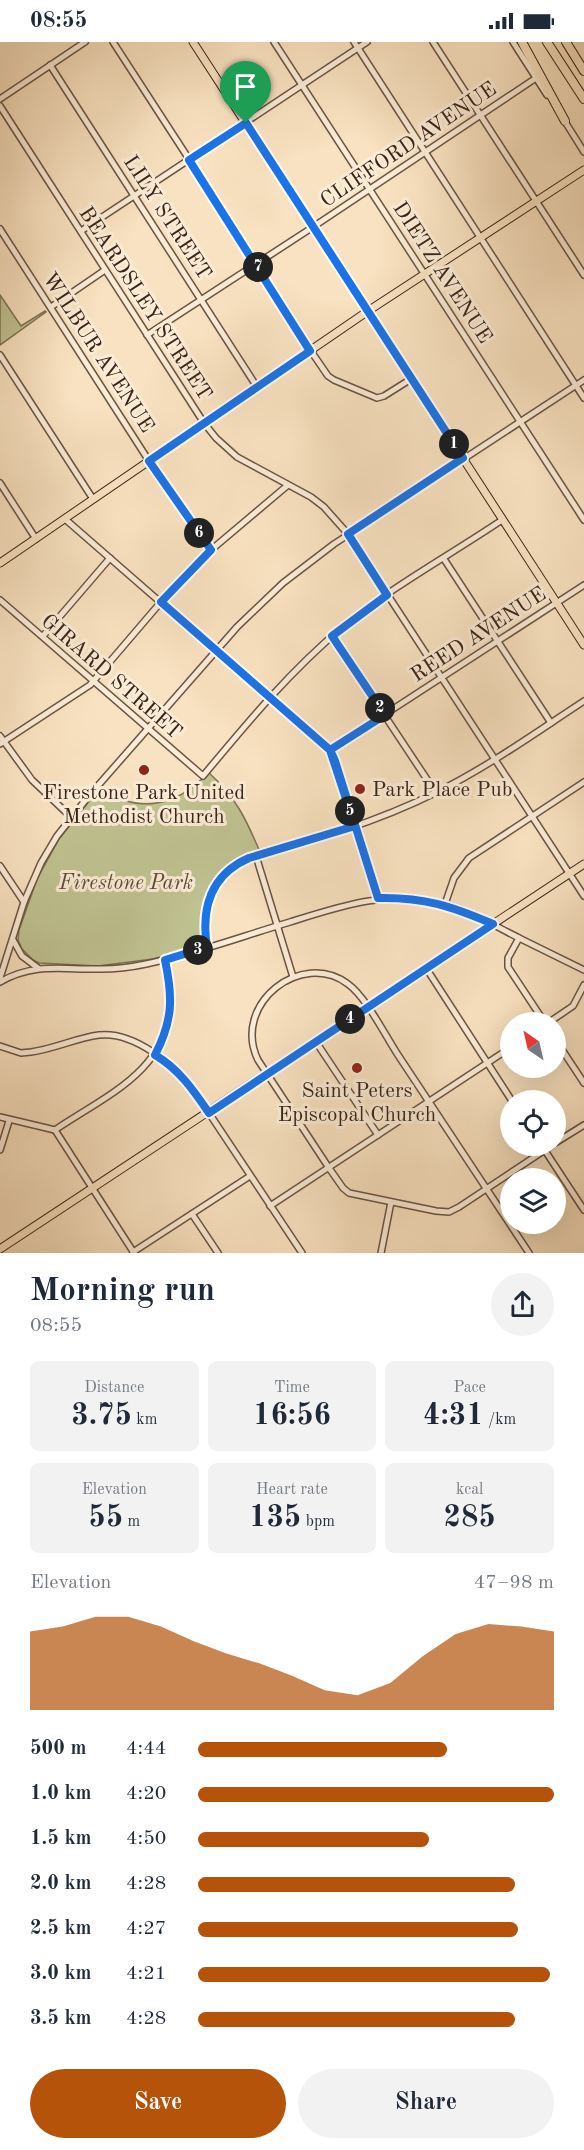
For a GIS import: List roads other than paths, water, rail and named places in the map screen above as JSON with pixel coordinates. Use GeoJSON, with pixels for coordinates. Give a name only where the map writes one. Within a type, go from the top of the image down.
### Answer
{"type":"FeatureCollection","features":[{"type":"Feature","properties":{"kind":"highway"},"geometry":{"type":"LineString","coordinates":[[522,42],[565,121]]}},
{"type":"Feature","properties":{"kind":"highway"},"geometry":{"type":"LineString","coordinates":[[547,42],[584,99]]}},
{"type":"Feature","properties":{"kind":"highway"},"geometry":{"type":"LineString","coordinates":[[566,42],[584,70]]}},
{"type":"Feature","properties":{"kind":"main road"},"geometry":{"type":"LineString","coordinates":[[194,42],[584,645]]}},
{"type":"Feature","properties":{"kind":"main road"},"geometry":{"type":"LineString","coordinates":[[0,563],[368,311],[584,170]]}},
{"type":"Feature","properties":{"kind":"main road"},"geometry":{"type":"LineString","coordinates":[[0,1249],[584,864]]}},
{"type":"Feature","properties":{"kind":"street"},"geometry":{"type":"LineString","coordinates":[[0,99],[85,42]]}},
{"type":"Feature","properties":{"kind":"street"},"geometry":{"type":"LineString","coordinates":[[113,42],[328,376],[377,398],[411,379]]}},
{"type":"Feature","properties":{"kind":"street","name":"DIETZ AVENUE"},"geometry":{"type":"LineString","coordinates":[[274,42],[584,520]]}},
{"type":"Feature","properties":{"kind":"street"},"geometry":{"type":"LineString","coordinates":[[81,231],[303,85],[356,45],[366,42]]}},
{"type":"Feature","properties":{"kind":"street"},"geometry":{"type":"LineString","coordinates":[[433,42],[584,275]]}},
{"type":"Feature","properties":{"kind":"street"},"geometry":{"type":"LineString","coordinates":[[513,42],[584,152]]}},
{"type":"Feature","properties":{"kind":"street"},"geometry":{"type":"LineString","coordinates":[[356,45],[584,398]]}},
{"type":"Feature","properties":{"kind":"street","name":"LILY STREET"},"geometry":{"type":"LineString","coordinates":[[50,65],[257,387]]}},
{"type":"Feature","properties":{"kind":"street","name":"CLIFFORD AVENUE"},"geometry":{"type":"LineString","coordinates":[[147,334],[313,227],[536,78]]}},
{"type":"Feature","properties":{"kind":"street","name":"BEARDSLEY STREET"},"geometry":{"type":"LineString","coordinates":[[0,106],[204,423],[216,438],[237,457],[324,507],[348,534],[584,896]]}},
{"type":"Feature","properties":{"kind":"street","name":"WILBUR AVENUE"},"geometry":{"type":"LineString","coordinates":[[0,229],[149,461],[211,550]]}},
{"type":"Feature","properties":{"kind":"street"},"geometry":{"type":"LineString","coordinates":[[51,307],[105,270]]}},
{"type":"Feature","properties":{"kind":"street"},"geometry":{"type":"LineString","coordinates":[[0,355],[93,499]]}},
{"type":"Feature","properties":{"kind":"street"},"geometry":{"type":"LineString","coordinates":[[0,980],[24,902],[41,863],[71,817],[248,615],[284,583],[348,534],[584,380]]}},
{"type":"Feature","properties":{"kind":"street"},"geometry":{"type":"LineString","coordinates":[[0,483],[36,539]]}},
{"type":"Feature","properties":{"kind":"street"},"geometry":{"type":"LineString","coordinates":[[71,817],[32,780],[1,741],[93,681],[161,602],[211,550],[288,485]]}},
{"type":"Feature","properties":{"kind":"street"},"geometry":{"type":"LineString","coordinates":[[65,519],[330,750],[378,898]]}},
{"type":"Feature","properties":{"kind":"street"},"geometry":{"type":"LineString","coordinates":[[270,697],[303,662],[332,636],[387,595],[502,520]]}},
{"type":"Feature","properties":{"kind":"street"},"geometry":{"type":"LineString","coordinates":[[43,636],[110,558]]}},
{"type":"Feature","properties":{"kind":"street"},"geometry":{"type":"LineString","coordinates":[[444,559],[551,723]]}},
{"type":"Feature","properties":{"kind":"street","name":"REED AVENUE"},"geometry":{"type":"LineString","coordinates":[[330,750],[584,585]]}},
{"type":"Feature","properties":{"kind":"street","name":"GIRARD STREET"},"geometry":{"type":"LineString","coordinates":[[0,600],[203,776],[270,697]]}},
{"type":"Feature","properties":{"kind":"street"},"geometry":{"type":"LineString","coordinates":[[332,636],[436,793]]}},
{"type":"Feature","properties":{"kind":"street"},"geometry":{"type":"LineString","coordinates":[[207,947],[205,922],[207,907],[212,892],[230,869],[244,860],[355,826],[407,807],[494,760],[584,701]]}},
{"type":"Feature","properties":{"kind":"street"},"geometry":{"type":"LineString","coordinates":[[445,904],[454,878],[470,858],[584,782]]}},
{"type":"Feature","properties":{"kind":"street"},"geometry":{"type":"LineString","coordinates":[[256,856],[293,977]]}},
{"type":"Feature","properties":{"kind":"street"},"geometry":{"type":"LineString","coordinates":[[0,866],[24,902]]}},
{"type":"Feature","properties":{"kind":"street"},"geometry":{"type":"LineString","coordinates":[[0,980],[38,968],[111,969],[165,960],[344,905],[378,898],[411,899],[445,904],[493,924],[584,970]]}},
{"type":"Feature","properties":{"kind":"street"},"geometry":{"type":"LineString","coordinates":[[519,938],[508,958],[508,967],[539,1012]]}},
{"type":"Feature","properties":{"kind":"street"},"geometry":{"type":"LineString","coordinates":[[13,940],[22,956],[38,968]]}},
{"type":"Feature","properties":{"kind":"street"},"geometry":{"type":"LineString","coordinates":[[55,1130],[127,1083],[155,1055],[168,1026],[171,1009],[171,988],[165,960]]}},
{"type":"Feature","properties":{"kind":"street"},"geometry":{"type":"LineString","coordinates":[[426,968],[505,1090]]}},
{"type":"Feature","properties":{"kind":"street"},"geometry":{"type":"LineString","coordinates":[[529,1253],[487,1189],[429,1101],[367,1008],[351,987],[337,978],[315,973],[293,977],[264,999],[252,1022],[251,1034],[254,1051],[329,1168],[349,1193],[449,1212],[487,1189],[532,1156]]}},
{"type":"Feature","properties":{"kind":"street"},"geometry":{"type":"LineString","coordinates":[[563,1012],[573,1006],[584,985]]}},
{"type":"Feature","properties":{"kind":"street"},"geometry":{"type":"LineString","coordinates":[[0,1046],[21,1053],[31,1053],[92,1036],[109,1035],[132,1041],[155,1055],[190,1085],[302,1253]]}},
{"type":"Feature","properties":{"kind":"street"},"geometry":{"type":"LineString","coordinates":[[316,1041],[378,1135]]}},
{"type":"Feature","properties":{"kind":"street"},"geometry":{"type":"LineString","coordinates":[[270,1206],[500,1055]]}},
{"type":"Feature","properties":{"kind":"street"},"geometry":{"type":"LineString","coordinates":[[566,1056],[584,1083]]}},
{"type":"Feature","properties":{"kind":"street"},"geometry":{"type":"LineString","coordinates":[[0,1117],[55,1130],[133,1252],[250,1176]]}},
{"type":"Feature","properties":{"kind":"street"},"geometry":{"type":"LineString","coordinates":[[0,1150],[9,1120]]}},
{"type":"Feature","properties":{"kind":"street"},"geometry":{"type":"LineString","coordinates":[[566,1136],[584,1125]]}},
{"type":"Feature","properties":{"kind":"street"},"geometry":{"type":"LineString","coordinates":[[548,1156],[584,1210]]}},
{"type":"Feature","properties":{"kind":"street"},"geometry":{"type":"LineString","coordinates":[[381,1253],[391,1202]]}},
{"type":"Feature","properties":{"kind":"street"},"geometry":{"type":"LineString","coordinates":[[192,1214],[218,1253]]}},
{"type":"Feature","properties":{"kind":"place","name":"Firestone Park United Methodist Church"},"geometry":{"type":"Point","coordinates":[144,770]}},
{"type":"Feature","properties":{"kind":"place","name":"Park Place Pub"},"geometry":{"type":"Point","coordinates":[360,789]}},
{"type":"Feature","properties":{"kind":"place","name":"Saint Peters Episcopal Church"},"geometry":{"type":"Point","coordinates":[357,1068]}},
{"type":"Feature","properties":{"kind":"park label","name":"Firestone Park"},"geometry":{"type":"Point","coordinates":[126,882]}}]}
